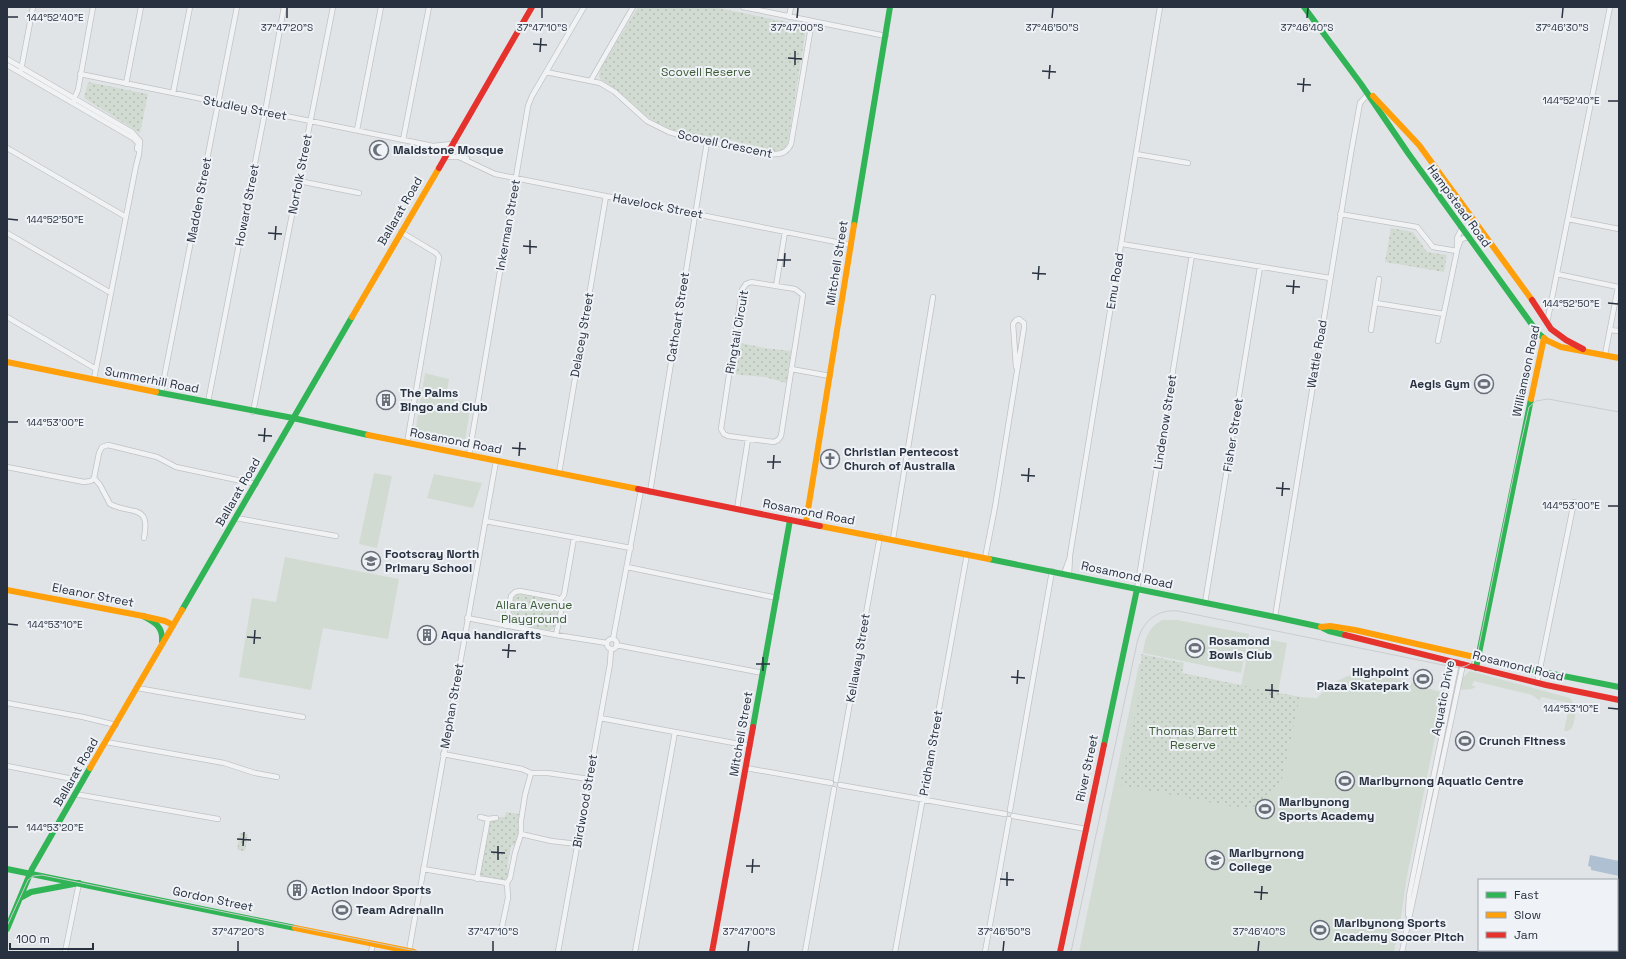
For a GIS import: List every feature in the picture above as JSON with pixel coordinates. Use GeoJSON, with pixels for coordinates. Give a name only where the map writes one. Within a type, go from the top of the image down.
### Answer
{"type":"FeatureCollection","features":[{"type":"Feature","properties":{"kind":"main road","name":"Ballarat Road"},"geometry":{"type":"LineString","coordinates":[[7,929],[30,874],[49,839],[532,7]]}},
{"type":"Feature","properties":{"kind":"main road","name":"Mitchell Street"},"geometry":{"type":"LineString","coordinates":[[806,522],[890,7]]}},
{"type":"Feature","properties":{"kind":"main road","name":"Hampstead Road"},"geometry":{"type":"LineString","coordinates":[[1304,7],[1361,84],[1469,238],[1537,331],[1544,338]]}},
{"type":"Feature","properties":{"kind":"main road","name":"Hampstead Road"},"geometry":{"type":"LineString","coordinates":[[1361,84],[1417,142],[1538,308],[1546,323],[1561,336],[1589,351]]}},
{"type":"Feature","properties":{"kind":"main road","name":"Williamson Road"},"geometry":{"type":"LineString","coordinates":[[1476,668],[1546,323]]}},
{"type":"Feature","properties":{"kind":"main road"},"geometry":{"type":"LineString","coordinates":[[1544,338],[1563,348],[1589,351],[1619,358]]}},
{"type":"Feature","properties":{"kind":"main road","name":"Summerhill Road"},"geometry":{"type":"LineString","coordinates":[[7,362],[253,412],[293,418]]}},
{"type":"Feature","properties":{"kind":"main road","name":"Rosamond Road"},"geometry":{"type":"LineString","coordinates":[[293,418],[407,443],[790,520],[880,536],[1275,617],[1321,627],[1329,631],[1537,683],[1619,700]]}},
{"type":"Feature","properties":{"kind":"main road","name":"Mitchell Street"},"geometry":{"type":"LineString","coordinates":[[712,952],[790,520]]}},
{"type":"Feature","properties":{"kind":"main road","name":"River Street"},"geometry":{"type":"LineString","coordinates":[[1060,952],[1137,589]]}},
{"type":"Feature","properties":{"kind":"main road","name":"Eleanor Street"},"geometry":{"type":"LineString","coordinates":[[7,590],[143,616],[165,621],[173,625]]}},
{"type":"Feature","properties":{"kind":"main road"},"geometry":{"type":"LineString","coordinates":[[143,616],[160,626],[163,635],[162,644]]}},
{"type":"Feature","properties":{"kind":"main road","name":"Rosamond Road"},"geometry":{"type":"LineString","coordinates":[[1321,627],[1330,626],[1343,628],[1619,687]]}},
{"type":"Feature","properties":{"kind":"main road","name":"Aquatic Drive"},"geometry":{"type":"LineString","coordinates":[[1460,663],[1462,653]]}},
{"type":"Feature","properties":{"kind":"main road","name":"Gordon Street"},"geometry":{"type":"LineString","coordinates":[[7,869],[412,951]]}},
{"type":"Feature","properties":{"kind":"main road"},"geometry":{"type":"LineString","coordinates":[[19,900],[28,892],[63,888],[79,883]]}},
{"type":"Feature","properties":{"kind":"street"},"geometry":{"type":"LineString","coordinates":[[21,70],[33,7]]}},
{"type":"Feature","properties":{"kind":"street"},"geometry":{"type":"LineString","coordinates":[[74,100],[78,90],[93,7]]}},
{"type":"Feature","properties":{"kind":"street"},"geometry":{"type":"LineString","coordinates":[[126,84],[141,7]]}},
{"type":"Feature","properties":{"kind":"street"},"geometry":{"type":"LineString","coordinates":[[173,93],[190,7]]}},
{"type":"Feature","properties":{"kind":"street","name":"Madden Street"},"geometry":{"type":"LineString","coordinates":[[161,393],[237,7]]}},
{"type":"Feature","properties":{"kind":"street","name":"Howard Street"},"geometry":{"type":"LineString","coordinates":[[208,402],[284,7]]}},
{"type":"Feature","properties":{"kind":"street","name":"Norfolk Street"},"geometry":{"type":"LineString","coordinates":[[253,412],[333,7]]}},
{"type":"Feature","properties":{"kind":"street"},"geometry":{"type":"LineString","coordinates":[[356,130],[381,7]]}},
{"type":"Feature","properties":{"kind":"street"},"geometry":{"type":"LineString","coordinates":[[402,140],[428,7]]}},
{"type":"Feature","properties":{"kind":"street","name":"Inkerman Street"},"geometry":{"type":"LineString","coordinates":[[469,455],[530,100],[584,7]]}},
{"type":"Feature","properties":{"kind":"street"},"geometry":{"type":"LineString","coordinates":[[591,80],[633,7]]}},
{"type":"Feature","properties":{"kind":"street"},"geometry":{"type":"LineString","coordinates":[[743,7],[886,36]]}},
{"type":"Feature","properties":{"kind":"street"},"geometry":{"type":"LineString","coordinates":[[789,17],[791,7]]}},
{"type":"Feature","properties":{"kind":"street","name":"Emu Road"},"geometry":{"type":"LineString","coordinates":[[1066,574],[1122,244],[1160,7]]}},
{"type":"Feature","properties":{"kind":"street","name":"Williamson Road"},"geometry":{"type":"LineString","coordinates":[[1546,323],[1610,7]]}},
{"type":"Feature","properties":{"kind":"street","name":"Scovell Crescent"},"geometry":{"type":"LineString","coordinates":[[546,72],[600,83],[615,92],[639,114],[658,127],[678,135],[771,154],[781,154],[788,150],[792,140],[812,21]]}},
{"type":"Feature","properties":{"kind":"street"},"geometry":{"type":"LineString","coordinates":[[7,59],[21,70]]}},
{"type":"Feature","properties":{"kind":"street"},"geometry":{"type":"LineString","coordinates":[[7,64],[21,70],[74,100],[133,138],[138,143],[139,147],[136,166],[94,379]]}},
{"type":"Feature","properties":{"kind":"street","name":"Studley Street"},"geometry":{"type":"LineString","coordinates":[[80,74],[433,146],[453,142]]}},
{"type":"Feature","properties":{"kind":"street","name":"Wattle Road"},"geometry":{"type":"LineString","coordinates":[[1275,617],[1359,105],[1362,99],[1368,94]]}},
{"type":"Feature","properties":{"kind":"street","name":"Havelock Street"},"geometry":{"type":"LineString","coordinates":[[453,142],[468,160]]}},
{"type":"Feature","properties":{"kind":"street","name":"Cathcart Street"},"geometry":{"type":"LineString","coordinates":[[650,492],[707,142]]}},
{"type":"Feature","properties":{"kind":"street","name":"Studley Street"},"geometry":{"type":"LineString","coordinates":[[433,146],[445,156]]}},
{"type":"Feature","properties":{"kind":"street"},"geometry":{"type":"LineString","coordinates":[[7,148],[126,217]]}},
{"type":"Feature","properties":{"kind":"street"},"geometry":{"type":"LineString","coordinates":[[1136,154],[1188,163]]}},
{"type":"Feature","properties":{"kind":"street","name":"Havelock Street"},"geometry":{"type":"LineString","coordinates":[[445,156],[459,157],[468,160],[490,172],[516,178],[851,245]]}},
{"type":"Feature","properties":{"kind":"street"},"geometry":{"type":"LineString","coordinates":[[299,181],[359,194]]}},
{"type":"Feature","properties":{"kind":"street","name":"Delacey Street"},"geometry":{"type":"LineString","coordinates":[[559,473],[606,196]]}},
{"type":"Feature","properties":{"kind":"street"},"geometry":{"type":"LineString","coordinates":[[1340,214],[1417,227],[1433,247],[1457,251]]}},
{"type":"Feature","properties":{"kind":"street"},"geometry":{"type":"LineString","coordinates":[[1568,219],[1619,229]]}},
{"type":"Feature","properties":{"kind":"street"},"geometry":{"type":"LineString","coordinates":[[1457,251],[1456,240],[1462,228]]}},
{"type":"Feature","properties":{"kind":"street"},"geometry":{"type":"LineString","coordinates":[[401,232],[436,253],[439,257],[407,443]]}},
{"type":"Feature","properties":{"kind":"street"},"geometry":{"type":"LineString","coordinates":[[776,286],[785,232]]}},
{"type":"Feature","properties":{"kind":"street"},"geometry":{"type":"LineString","coordinates":[[7,233],[111,293]]}},
{"type":"Feature","properties":{"kind":"street"},"geometry":{"type":"LineString","coordinates":[[1438,341],[1457,251],[1461,239],[1469,238]]}},
{"type":"Feature","properties":{"kind":"street"},"geometry":{"type":"LineString","coordinates":[[1122,244],[1330,278]]}},
{"type":"Feature","properties":{"kind":"street","name":"Lindenow Street"},"geometry":{"type":"LineString","coordinates":[[1137,589],[1192,255]]}},
{"type":"Feature","properties":{"kind":"street","name":"Fisher Street"},"geometry":{"type":"LineString","coordinates":[[1206,603],[1260,267]]}},
{"type":"Feature","properties":{"kind":"street"},"geometry":{"type":"LineString","coordinates":[[1557,274],[1618,287],[1605,355]]}},
{"type":"Feature","properties":{"kind":"street"},"geometry":{"type":"LineString","coordinates":[[1371,330],[1379,279]]}},
{"type":"Feature","properties":{"kind":"street","name":"Ringtail Circuit"},"geometry":{"type":"LineString","coordinates":[[752,282],[776,286],[796,289],[802,295],[792,369],[780,438],[776,442],[771,442],[724,434],[721,426],[729,375],[734,359],[735,338],[742,290],[746,284],[752,282]]}},
{"type":"Feature","properties":{"kind":"street"},"geometry":{"type":"LineString","coordinates":[[893,539],[933,296]]}},
{"type":"Feature","properties":{"kind":"street"},"geometry":{"type":"LineString","coordinates":[[1376,303],[1444,314]]}},
{"type":"Feature","properties":{"kind":"street"},"geometry":{"type":"LineString","coordinates":[[7,317],[96,369]]}},
{"type":"Feature","properties":{"kind":"street"},"geometry":{"type":"LineString","coordinates":[[985,558],[1015,389],[1016,367],[1013,324],[1019,319],[1024,322],[1024,325],[1016,367]]}},
{"type":"Feature","properties":{"kind":"street"},"geometry":{"type":"LineString","coordinates":[[1610,330],[1619,331]]}},
{"type":"Feature","properties":{"kind":"street"},"geometry":{"type":"LineString","coordinates":[[792,369],[830,376]]}},
{"type":"Feature","properties":{"kind":"street"},"geometry":{"type":"LineString","coordinates":[[737,509],[748,439]]}},
{"type":"Feature","properties":{"kind":"street"},"geometry":{"type":"LineString","coordinates":[[7,467],[84,482],[91,481],[94,478],[99,453],[102,447],[108,445],[157,457],[176,467],[256,484]]}},
{"type":"Feature","properties":{"kind":"street","name":"Mephan Street"},"geometry":{"type":"LineString","coordinates":[[412,951],[423,869],[496,461]]}},
{"type":"Feature","properties":{"kind":"street"},"geometry":{"type":"LineString","coordinates":[[94,478],[100,485],[110,504],[138,512],[144,516],[146,524],[144,538]]}},
{"type":"Feature","properties":{"kind":"street"},"geometry":{"type":"LineString","coordinates":[[616,645],[616,642],[613,639],[641,490]]}},
{"type":"Feature","properties":{"kind":"street"},"geometry":{"type":"LineString","coordinates":[[1537,683],[1574,502]]}},
{"type":"Feature","properties":{"kind":"street"},"geometry":{"type":"LineString","coordinates":[[236,518],[336,536]]}},
{"type":"Feature","properties":{"kind":"street"},"geometry":{"type":"LineString","coordinates":[[485,521],[631,548]]}},
{"type":"Feature","properties":{"kind":"street","name":"Kellaway Street"},"geometry":{"type":"LineString","coordinates":[[836,780],[880,536]]}},
{"type":"Feature","properties":{"kind":"street"},"geometry":{"type":"LineString","coordinates":[[560,600],[564,595],[574,538]]}},
{"type":"Feature","properties":{"kind":"street","name":"Pridham Street"},"geometry":{"type":"LineString","coordinates":[[895,952],[967,554]]}},
{"type":"Feature","properties":{"kind":"street"},"geometry":{"type":"LineString","coordinates":[[627,567],[777,598]]}},
{"type":"Feature","properties":{"kind":"street"},"geometry":{"type":"LineString","coordinates":[[1005,814],[1006,811],[1010,810],[1052,572]]}},
{"type":"Feature","properties":{"kind":"street"},"geometry":{"type":"LineString","coordinates":[[506,626],[511,596],[515,592],[520,591],[558,598],[560,600],[562,607],[556,635]]}},
{"type":"Feature","properties":{"kind":"street"},"geometry":{"type":"LineString","coordinates":[[467,618],[607,643],[613,639]]}},
{"type":"Feature","properties":{"kind":"street"},"geometry":{"type":"LineString","coordinates":[[607,643],[607,646],[611,649],[615,648],[616,645]]}},
{"type":"Feature","properties":{"kind":"street"},"geometry":{"type":"LineString","coordinates":[[616,645],[763,673]]}},
{"type":"Feature","properties":{"kind":"street","name":"Birdwood Street"},"geometry":{"type":"LineString","coordinates":[[558,952],[610,664],[611,649]]}},
{"type":"Feature","properties":{"kind":"street","name":"Aquatic Drive"},"geometry":{"type":"LineString","coordinates":[[1402,952],[1408,923],[1409,896],[1460,663]]}},
{"type":"Feature","properties":{"kind":"street"},"geometry":{"type":"LineString","coordinates":[[137,688],[303,717]]}},
{"type":"Feature","properties":{"kind":"street"},"geometry":{"type":"LineString","coordinates":[[7,703],[116,725]]}},
{"type":"Feature","properties":{"kind":"street"},"geometry":{"type":"LineString","coordinates":[[600,718],[750,746]]}},
{"type":"Feature","properties":{"kind":"street"},"geometry":{"type":"LineString","coordinates":[[635,952],[676,732]]}},
{"type":"Feature","properties":{"kind":"street"},"geometry":{"type":"LineString","coordinates":[[106,742],[224,763],[277,777]]}},
{"type":"Feature","properties":{"kind":"street"},"geometry":{"type":"LineString","coordinates":[[443,754],[522,769],[531,773],[548,772],[589,779]]}},
{"type":"Feature","properties":{"kind":"street"},"geometry":{"type":"LineString","coordinates":[[7,766],[83,781]]}},
{"type":"Feature","properties":{"kind":"street"},"geometry":{"type":"LineString","coordinates":[[746,768],[831,784],[834,789],[806,952]]}},
{"type":"Feature","properties":{"kind":"street"},"geometry":{"type":"LineString","coordinates":[[501,931],[508,898],[507,883],[510,878],[514,853],[521,834],[521,821],[525,795],[531,773]]}},
{"type":"Feature","properties":{"kind":"street"},"geometry":{"type":"LineString","coordinates":[[831,784],[836,780],[840,785],[1005,814],[1006,818],[1009,819]]}},
{"type":"Feature","properties":{"kind":"street"},"geometry":{"type":"LineString","coordinates":[[834,789],[838,788],[840,785]]}},
{"type":"Feature","properties":{"kind":"street"},"geometry":{"type":"LineString","coordinates":[[75,794],[218,819]]}},
{"type":"Feature","properties":{"kind":"street"},"geometry":{"type":"LineString","coordinates":[[1010,810],[1013,812],[1014,816]]}},
{"type":"Feature","properties":{"kind":"street"},"geometry":{"type":"LineString","coordinates":[[985,952],[1009,819],[1014,816],[1086,829]]}},
{"type":"Feature","properties":{"kind":"street"},"geometry":{"type":"LineString","coordinates":[[480,817],[488,819],[496,818]]}},
{"type":"Feature","properties":{"kind":"street"},"geometry":{"type":"LineString","coordinates":[[477,879],[488,819]]}},
{"type":"Feature","properties":{"kind":"street"},"geometry":{"type":"LineString","coordinates":[[521,834],[578,844]]}},
{"type":"Feature","properties":{"kind":"street"},"geometry":{"type":"LineString","coordinates":[[423,869],[507,883]]}},
{"type":"Feature","properties":{"kind":"street"},"geometry":{"type":"LineString","coordinates":[[65,952],[79,883]]}},
{"type":"Feature","properties":{"kind":"street"},"geometry":{"type":"LineString","coordinates":[[372,952],[373,944]]}},
{"type":"Feature","properties":{"kind":"green space","name":"Scovell Reserve"},"geometry":{"type":"Polygon","coordinates":[[[638,7],[713,7],[802,25],[806,29],[788,142],[783,150],[772,152],[761,147],[726,139],[718,141],[680,133],[661,125],[646,116],[622,94],[600,79],[600,70],[638,7]]]}},
{"type":"Feature","properties":{"kind":"green space"},"geometry":{"type":"Polygon","coordinates":[[[88,82],[148,94],[140,133],[84,98],[88,82]]]}},
{"type":"Feature","properties":{"kind":"green space"},"geometry":{"type":"Polygon","coordinates":[[[1391,228],[1413,232],[1427,252],[1447,255],[1444,272],[1385,262],[1391,228]]]}},
{"type":"Feature","properties":{"kind":"green space"},"geometry":{"type":"Polygon","coordinates":[[[737,342],[764,348],[791,351],[786,383],[765,377],[732,374],[737,358],[737,342]]]}},
{"type":"Feature","properties":{"kind":"green space"},"geometry":{"type":"Polygon","coordinates":[[[425,373],[449,379],[446,398],[471,403],[464,448],[414,439],[425,373]]]}},
{"type":"Feature","properties":{"kind":"green space"},"geometry":{"type":"Polygon","coordinates":[[[374,473],[392,476],[377,548],[359,544],[374,473]]]}},
{"type":"Feature","properties":{"kind":"green space"},"geometry":{"type":"Polygon","coordinates":[[[434,474],[482,483],[473,508],[427,498],[434,474]]]}},
{"type":"Feature","properties":{"kind":"green space"},"geometry":{"type":"Polygon","coordinates":[[[285,557],[399,579],[388,639],[323,628],[311,690],[239,677],[252,598],[276,602],[285,557]]]}},
{"type":"Feature","properties":{"kind":"green space","name":"Allara Avenue Playground"},"geometry":{"type":"Polygon","coordinates":[[[518,594],[557,601],[558,615],[553,629],[548,630],[513,624],[509,619],[513,597],[518,594]]]}},
{"type":"Feature","properties":{"kind":"green space","name":"Rosamond Bowls Club"},"geometry":{"type":"Polygon","coordinates":[[[1162,620],[1177,620],[1249,634],[1241,673],[1143,653],[1150,630],[1162,620]]]}},
{"type":"Feature","properties":{"kind":"green space","name":"Maribynong Sports Academy"},"geometry":{"type":"Polygon","coordinates":[[[1251,636],[1287,643],[1278,693],[1317,698],[1337,681],[1343,678],[1355,674],[1371,673],[1392,677],[1444,693],[1407,876],[1394,952],[1079,952],[1139,664],[1241,686],[1251,636]]]}},
{"type":"Feature","properties":{"kind":"green space","name":"Thomas Barrett Reserve"},"geometry":{"type":"Polygon","coordinates":[[[1141,654],[1184,663],[1182,673],[1300,697],[1282,779],[1262,802],[1252,808],[1244,809],[1120,785],[1140,691],[1141,654]]]}},
{"type":"Feature","properties":{"kind":"green space"},"geometry":{"type":"Polygon","coordinates":[[[1470,671],[1570,698],[1574,705],[1575,713],[1572,728],[1568,731],[1564,731],[1570,703],[1541,697],[1540,701],[1532,695],[1474,681],[1472,685],[1476,687],[1462,690],[1462,679],[1470,671]]]}},
{"type":"Feature","properties":{"kind":"green space"},"geometry":{"type":"Polygon","coordinates":[[[506,812],[519,814],[518,835],[514,845],[511,846],[507,868],[509,869],[508,876],[505,880],[489,877],[488,879],[480,874],[490,821],[498,817],[505,817],[506,812]]]}},
{"type":"Feature","properties":{"kind":"green space"},"geometry":{"type":"Polygon","coordinates":[[[240,833],[248,834],[245,851],[237,850],[240,833]]]}},
{"type":"Feature","properties":{"kind":"water"},"geometry":{"type":"Polygon","coordinates":[[[1590,855],[1619,861],[1619,876],[1591,870],[1591,867],[1588,866],[1590,855]]]}},
{"type":"Feature","properties":{"kind":"tram line"},"geometry":{"type":"LineString","coordinates":[[1071,952],[1137,643],[1142,629],[1151,618],[1163,612],[1178,611],[1453,667],[1466,666],[1475,659],[1478,651],[1515,468],[1529,407],[1536,401],[1548,399],[1619,412]]}},
{"type":"Feature","properties":{"kind":"tram line"},"geometry":{"type":"LineString","coordinates":[[7,926],[28,880],[33,876],[42,875],[421,952]]}},
{"type":"Feature","properties":{"kind":"traffic: fast"},"geometry":{"type":"LineString","coordinates":[[854,225],[890,7]]}},
{"type":"Feature","properties":{"kind":"traffic: fast"},"geometry":{"type":"LineString","coordinates":[[1304,7],[1361,84],[1408,153],[1538,333],[1546,340]]}},
{"type":"Feature","properties":{"kind":"traffic: fast"},"geometry":{"type":"LineString","coordinates":[[182,610],[352,317]]}},
{"type":"Feature","properties":{"kind":"traffic: fast"},"geometry":{"type":"LineString","coordinates":[[156,392],[293,418],[368,435]]}},
{"type":"Feature","properties":{"kind":"traffic: fast"},"geometry":{"type":"LineString","coordinates":[[1476,668],[1531,399]]}},
{"type":"Feature","properties":{"kind":"traffic: fast"},"geometry":{"type":"LineString","coordinates":[[753,727],[790,520]]}},
{"type":"Feature","properties":{"kind":"traffic: fast"},"geometry":{"type":"LineString","coordinates":[[989,559],[1275,617],[1321,627],[1329,631],[1345,635]]}},
{"type":"Feature","properties":{"kind":"traffic: fast"},"geometry":{"type":"LineString","coordinates":[[1104,745],[1137,589]]}},
{"type":"Feature","properties":{"kind":"traffic: fast"},"geometry":{"type":"LineString","coordinates":[[143,616],[151,620],[160,629],[162,641]]}},
{"type":"Feature","properties":{"kind":"traffic: fast"},"geometry":{"type":"LineString","coordinates":[[1523,668],[1619,687]]}},
{"type":"Feature","properties":{"kind":"traffic: fast"},"geometry":{"type":"LineString","coordinates":[[7,929],[32,869],[90,768]]}},
{"type":"Feature","properties":{"kind":"traffic: fast"},"geometry":{"type":"LineString","coordinates":[[7,869],[295,928]]}},
{"type":"Feature","properties":{"kind":"traffic: fast"},"geometry":{"type":"LineString","coordinates":[[20,898],[31,892],[79,883]]}},
{"type":"Feature","properties":{"kind":"traffic: slow"},"geometry":{"type":"LineString","coordinates":[[1373,96],[1419,145],[1532,300]]}},
{"type":"Feature","properties":{"kind":"traffic: slow"},"geometry":{"type":"LineString","coordinates":[[352,317],[439,168]]}},
{"type":"Feature","properties":{"kind":"traffic: slow"},"geometry":{"type":"LineString","coordinates":[[806,522],[854,225]]}},
{"type":"Feature","properties":{"kind":"traffic: slow"},"geometry":{"type":"LineString","coordinates":[[1531,399],[1544,338]]}},
{"type":"Feature","properties":{"kind":"traffic: slow"},"geometry":{"type":"LineString","coordinates":[[1546,340],[1561,347],[1619,358]]}},
{"type":"Feature","properties":{"kind":"traffic: slow"},"geometry":{"type":"LineString","coordinates":[[7,362],[156,392]]}},
{"type":"Feature","properties":{"kind":"traffic: slow"},"geometry":{"type":"LineString","coordinates":[[368,435],[638,489]]}},
{"type":"Feature","properties":{"kind":"traffic: slow"},"geometry":{"type":"LineString","coordinates":[[820,526],[989,559]]}},
{"type":"Feature","properties":{"kind":"traffic: slow"},"geometry":{"type":"LineString","coordinates":[[7,590],[143,616],[165,621],[173,625]]}},
{"type":"Feature","properties":{"kind":"traffic: slow"},"geometry":{"type":"LineString","coordinates":[[90,768],[182,610]]}},
{"type":"Feature","properties":{"kind":"traffic: slow"},"geometry":{"type":"LineString","coordinates":[[1321,627],[1330,626],[1355,630],[1523,668]]}},
{"type":"Feature","properties":{"kind":"traffic: slow"},"geometry":{"type":"LineString","coordinates":[[295,928],[414,952]]}},
{"type":"Feature","properties":{"kind":"traffic: jam"},"geometry":{"type":"LineString","coordinates":[[439,168],[532,7]]}},
{"type":"Feature","properties":{"kind":"traffic: jam"},"geometry":{"type":"LineString","coordinates":[[1532,300],[1551,329],[1566,340],[1583,349]]}},
{"type":"Feature","properties":{"kind":"traffic: jam"},"geometry":{"type":"LineString","coordinates":[[638,489],[820,526]]}},
{"type":"Feature","properties":{"kind":"traffic: jam"},"geometry":{"type":"LineString","coordinates":[[1345,635],[1546,685],[1619,700]]}},
{"type":"Feature","properties":{"kind":"traffic: jam"},"geometry":{"type":"LineString","coordinates":[[712,952],[753,727]]}},
{"type":"Feature","properties":{"kind":"traffic: jam"},"geometry":{"type":"LineString","coordinates":[[1060,952],[1104,745]]}},
{"type":"Feature","properties":{"kind":"place","name":"Maidstone Mosque"},"geometry":{"type":"Point","coordinates":[379,150]}},
{"type":"Feature","properties":{"kind":"place","name":"Aegis Gym"},"geometry":{"type":"Point","coordinates":[1484,384]}},
{"type":"Feature","properties":{"kind":"place","name":"The Palms Bingo and Club"},"geometry":{"type":"Point","coordinates":[386,400]}},
{"type":"Feature","properties":{"kind":"place","name":"Christian Pentecost Church of Australia"},"geometry":{"type":"Point","coordinates":[830,459]}},
{"type":"Feature","properties":{"kind":"place","name":"Footscray North Primary School"},"geometry":{"type":"Point","coordinates":[371,561]}},
{"type":"Feature","properties":{"kind":"place","name":"Aqua handicrafts"},"geometry":{"type":"Point","coordinates":[427,635]}},
{"type":"Feature","properties":{"kind":"place","name":"Rosamond Bowls Club"},"geometry":{"type":"Point","coordinates":[1195,648]}},
{"type":"Feature","properties":{"kind":"place","name":"Highpoint Plaza Skatepark"},"geometry":{"type":"Point","coordinates":[1423,679]}},
{"type":"Feature","properties":{"kind":"place","name":"Crunch Fitness"},"geometry":{"type":"Point","coordinates":[1465,741]}},
{"type":"Feature","properties":{"kind":"place","name":"Maribyrnong Aquatic Centre"},"geometry":{"type":"Point","coordinates":[1345,781]}},
{"type":"Feature","properties":{"kind":"place","name":"Maribynong Sports Academy"},"geometry":{"type":"Point","coordinates":[1265,809]}},
{"type":"Feature","properties":{"kind":"place","name":"Maribyrnong College"},"geometry":{"type":"Point","coordinates":[1215,860]}},
{"type":"Feature","properties":{"kind":"place","name":"Action Indoor Sports"},"geometry":{"type":"Point","coordinates":[297,890]}},
{"type":"Feature","properties":{"kind":"place","name":"Team Adrenalin"},"geometry":{"type":"Point","coordinates":[342,910]}},
{"type":"Feature","properties":{"kind":"place","name":"Maribynong Sports Academy Soccer Pitch"},"geometry":{"type":"Point","coordinates":[1320,930]}}]}
